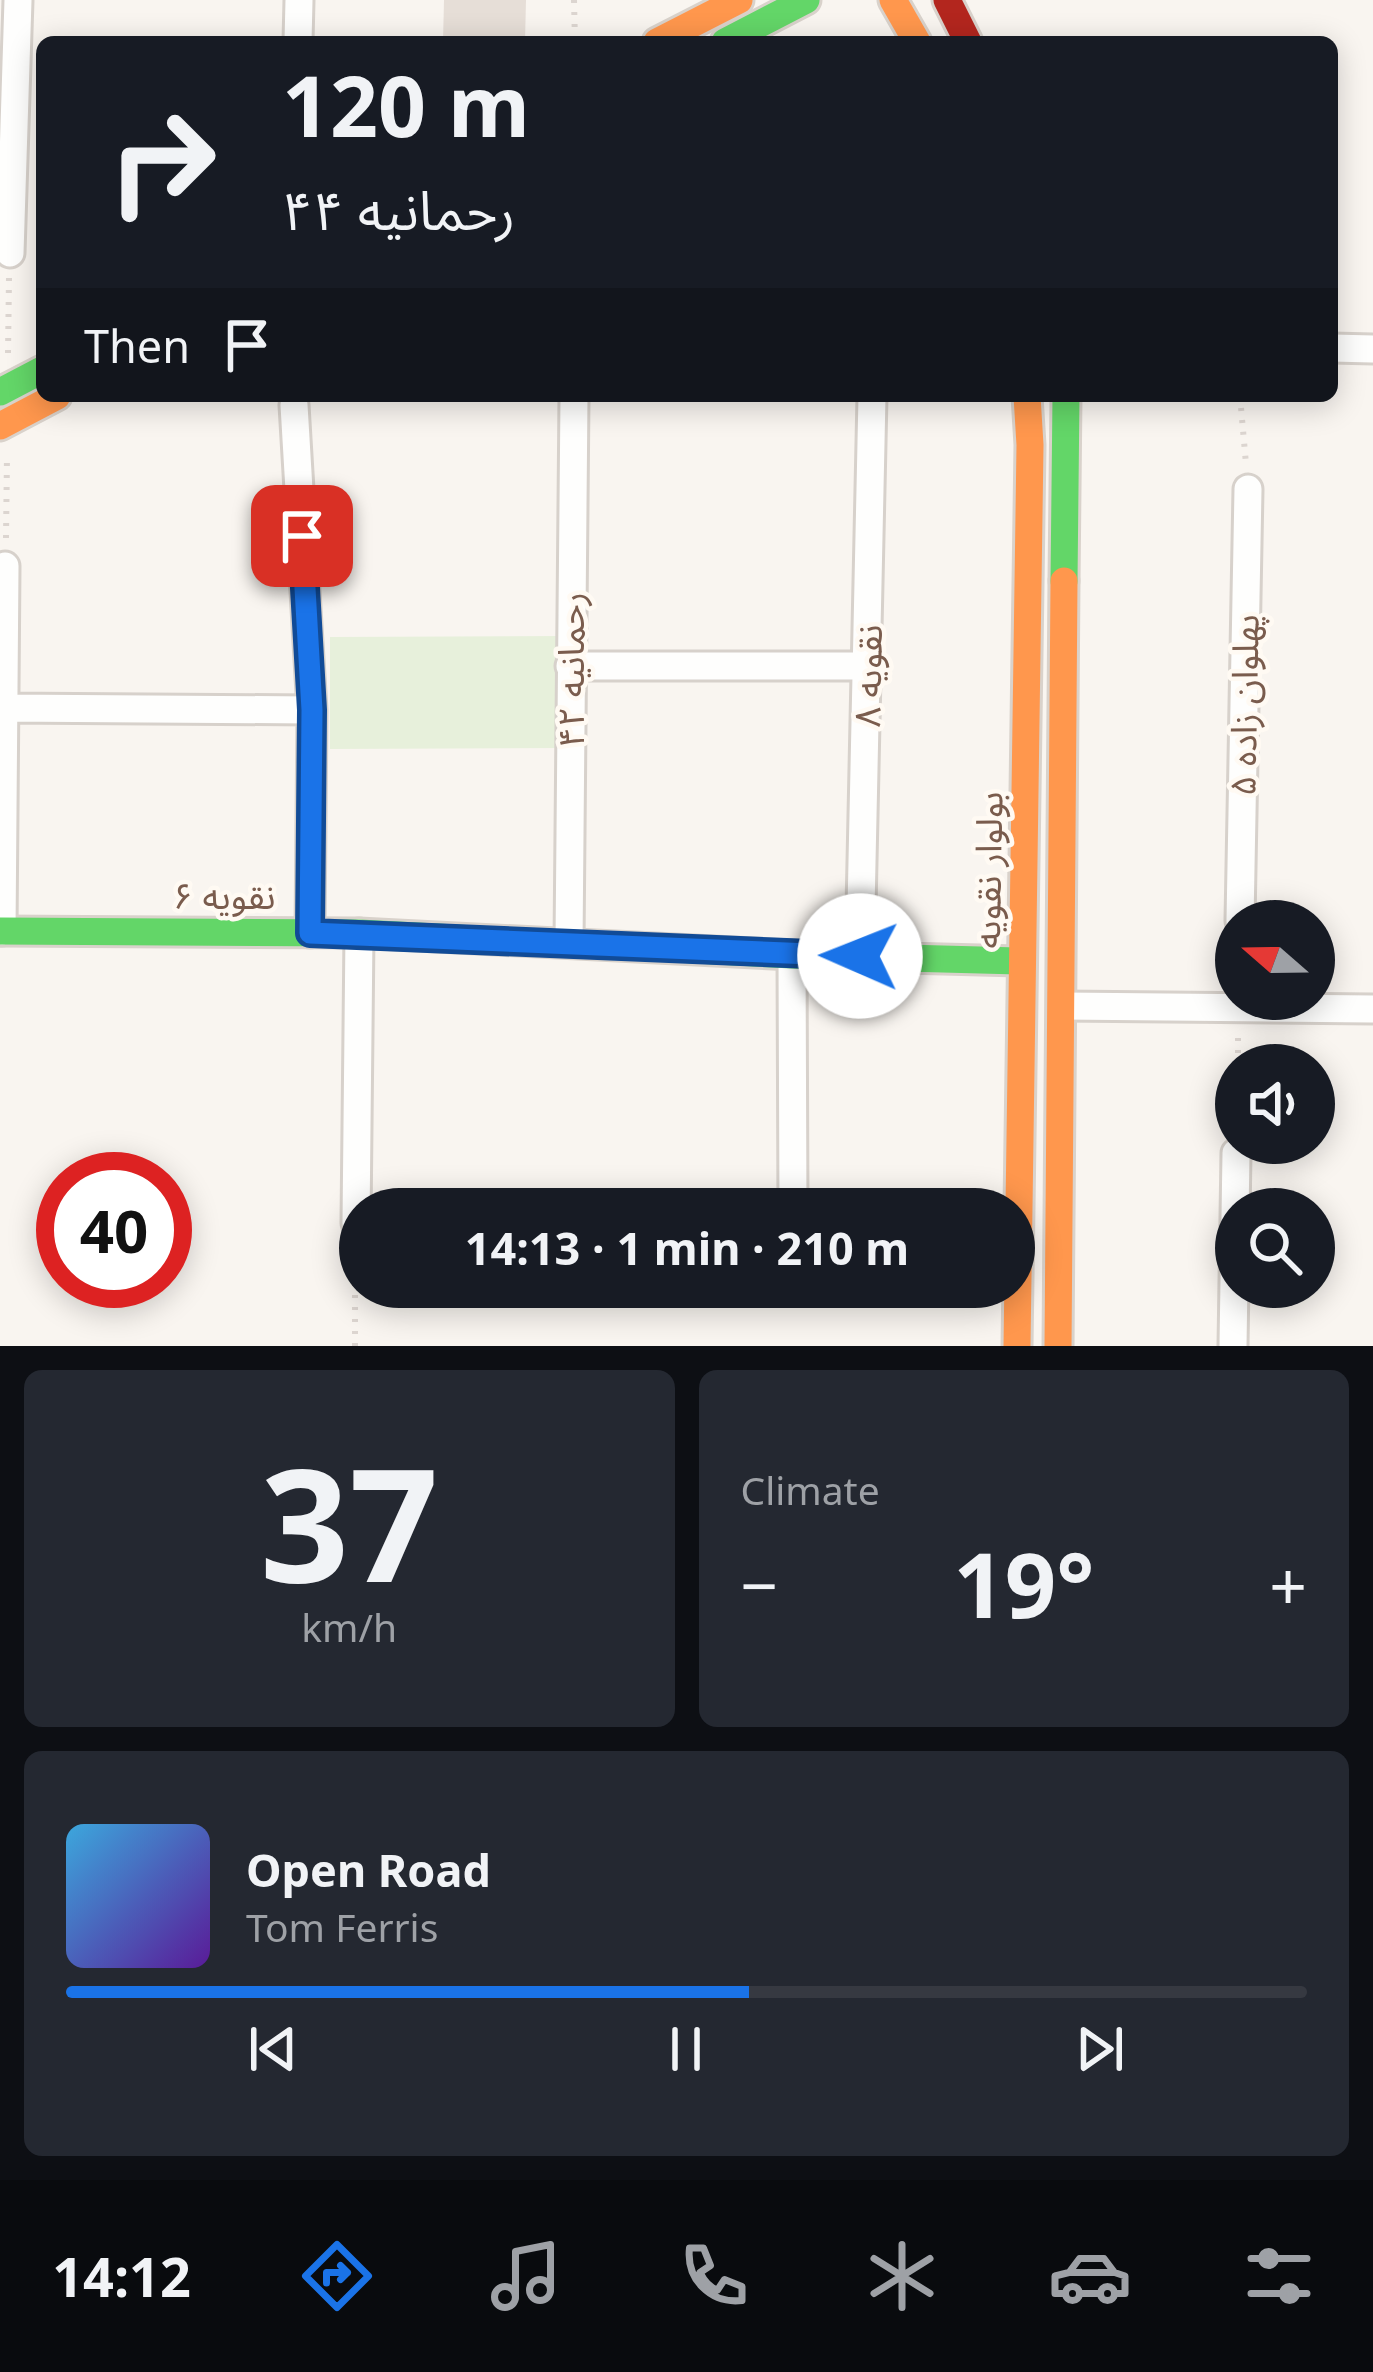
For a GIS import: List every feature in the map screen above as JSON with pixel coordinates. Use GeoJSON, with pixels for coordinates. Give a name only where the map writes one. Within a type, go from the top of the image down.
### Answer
{"type":"FeatureCollection","features":[{"type":"Feature","properties":{"kind":"main road"},"geometry":{"type":"LineString","coordinates":[[669,36],[739,0]]}},
{"type":"Feature","properties":{"kind":"main road"},"geometry":{"type":"LineString","coordinates":[[736,36],[806,0]]}},
{"type":"Feature","properties":{"kind":"main road"},"geometry":{"type":"LineString","coordinates":[[892,0],[913,36]]}},
{"type":"Feature","properties":{"kind":"main road"},"geometry":{"type":"LineString","coordinates":[[947,0],[965,36]]}},
{"type":"Feature","properties":{"kind":"main road"},"geometry":{"type":"LineString","coordinates":[[4,389],[36,373]]}},
{"type":"Feature","properties":{"kind":"main road"},"geometry":{"type":"LineString","coordinates":[[4,424],[46,402]]}},
{"type":"Feature","properties":{"kind":"main road","name":"بولوار نقویه"},"geometry":{"type":"LineString","coordinates":[[1017,1346],[1027,402]]}},
{"type":"Feature","properties":{"kind":"main road","name":"بولوار نقویه"},"geometry":{"type":"LineString","coordinates":[[1058,1346],[1066,402]]}},
{"type":"Feature","properties":{"kind":"main road","name":"نقویه ۶"},"geometry":{"type":"LineString","coordinates":[[1,931],[359,933],[1022,962]]}},
{"type":"Feature","properties":{"kind":"street"},"geometry":{"type":"LineString","coordinates":[[10,254],[18,0]]}},
{"type":"Feature","properties":{"kind":"street"},"geometry":{"type":"LineString","coordinates":[[298,36],[299,0]]}},
{"type":"Feature","properties":{"kind":"street"},"geometry":{"type":"LineString","coordinates":[[1338,348],[1373,349]]}},
{"type":"Feature","properties":{"kind":"street","name":"رحمانیه ۴۲"},"geometry":{"type":"LineString","coordinates":[[569,944],[574,402]]}},
{"type":"Feature","properties":{"kind":"street","name":"نقویه ۸"},"geometry":{"type":"LineString","coordinates":[[860,956],[872,402]]}},
{"type":"Feature","properties":{"kind":"street"},"geometry":{"type":"LineString","coordinates":[[294,405],[312,710],[310,933]]}},
{"type":"Feature","properties":{"kind":"street","name":"پهلوان زاده ۵"},"geometry":{"type":"LineString","coordinates":[[1240,900],[1248,489]]}},
{"type":"Feature","properties":{"kind":"street"},"geometry":{"type":"LineString","coordinates":[[1,931],[5,566]]}},
{"type":"Feature","properties":{"kind":"street"},"geometry":{"type":"LineString","coordinates":[[571,666],[868,666]]}},
{"type":"Feature","properties":{"kind":"street"},"geometry":{"type":"LineString","coordinates":[[4,708],[312,710]]}},
{"type":"Feature","properties":{"kind":"street"},"geometry":{"type":"LineString","coordinates":[[356,1188],[359,933]]}},
{"type":"Feature","properties":{"kind":"street"},"geometry":{"type":"LineString","coordinates":[[792,955],[793,1188]]}},
{"type":"Feature","properties":{"kind":"street"},"geometry":{"type":"LineString","coordinates":[[1062,1006],[1215,1004]]}},
{"type":"Feature","properties":{"kind":"street"},"geometry":{"type":"LineString","coordinates":[[1335,1008],[1373,1009]]}},
{"type":"Feature","properties":{"kind":"street"},"geometry":{"type":"LineString","coordinates":[[1233,1346],[1236,1164]]}},
{"type":"Feature","properties":{"kind":"path"},"geometry":{"type":"LineString","coordinates":[[574,0],[575,36]]}},
{"type":"Feature","properties":{"kind":"path"},"geometry":{"type":"LineString","coordinates":[[4,389],[10,254]]}},
{"type":"Feature","properties":{"kind":"path"},"geometry":{"type":"LineString","coordinates":[[1241,402],[1248,489]]}},
{"type":"Feature","properties":{"kind":"path"},"geometry":{"type":"LineString","coordinates":[[4,424],[5,566]]}},
{"type":"Feature","properties":{"kind":"path"},"geometry":{"type":"LineString","coordinates":[[355,1308],[355,1346]]}},
{"type":"Feature","properties":{"kind":"green space"},"geometry":{"type":"Polygon","coordinates":[[[562,636],[562,748],[330,749],[330,637],[562,636]]]}},
{"type":"Feature","properties":{"kind":"building"},"geometry":{"type":"Polygon","coordinates":[[[444,0],[526,0],[525,36],[443,36],[444,0]]]}},
{"type":"Feature","properties":{"kind":"traffic: fast"},"geometry":{"type":"LineString","coordinates":[[737,36],[806,0]]}},
{"type":"Feature","properties":{"kind":"traffic: fast"},"geometry":{"type":"LineString","coordinates":[[0,392],[36,373]]}},
{"type":"Feature","properties":{"kind":"traffic: fast"},"geometry":{"type":"LineString","coordinates":[[1064,581],[1066,402]]}},
{"type":"Feature","properties":{"kind":"traffic: fast"},"geometry":{"type":"LineString","coordinates":[[0,931],[359,933],[792,955],[1022,961]]}},
{"type":"Feature","properties":{"kind":"traffic: slow"},"geometry":{"type":"LineString","coordinates":[[669,36],[739,0]]}},
{"type":"Feature","properties":{"kind":"traffic: slow"},"geometry":{"type":"LineString","coordinates":[[893,0],[914,36]]}},
{"type":"Feature","properties":{"kind":"traffic: slow"},"geometry":{"type":"LineString","coordinates":[[0,426],[46,402]]}},
{"type":"Feature","properties":{"kind":"traffic: slow"},"geometry":{"type":"LineString","coordinates":[[1017,1346],[1027,402]]}},
{"type":"Feature","properties":{"kind":"traffic: slow"},"geometry":{"type":"LineString","coordinates":[[1058,1346],[1064,581]]}},
{"type":"Feature","properties":{"kind":"traffic: jam"},"geometry":{"type":"LineString","coordinates":[[947,0],[965,36]]}},
{"type":"Feature","properties":{"kind":"route"},"geometry":{"type":"LineString","coordinates":[[302,536],[312,710],[310,933],[860,956]]}}]}
